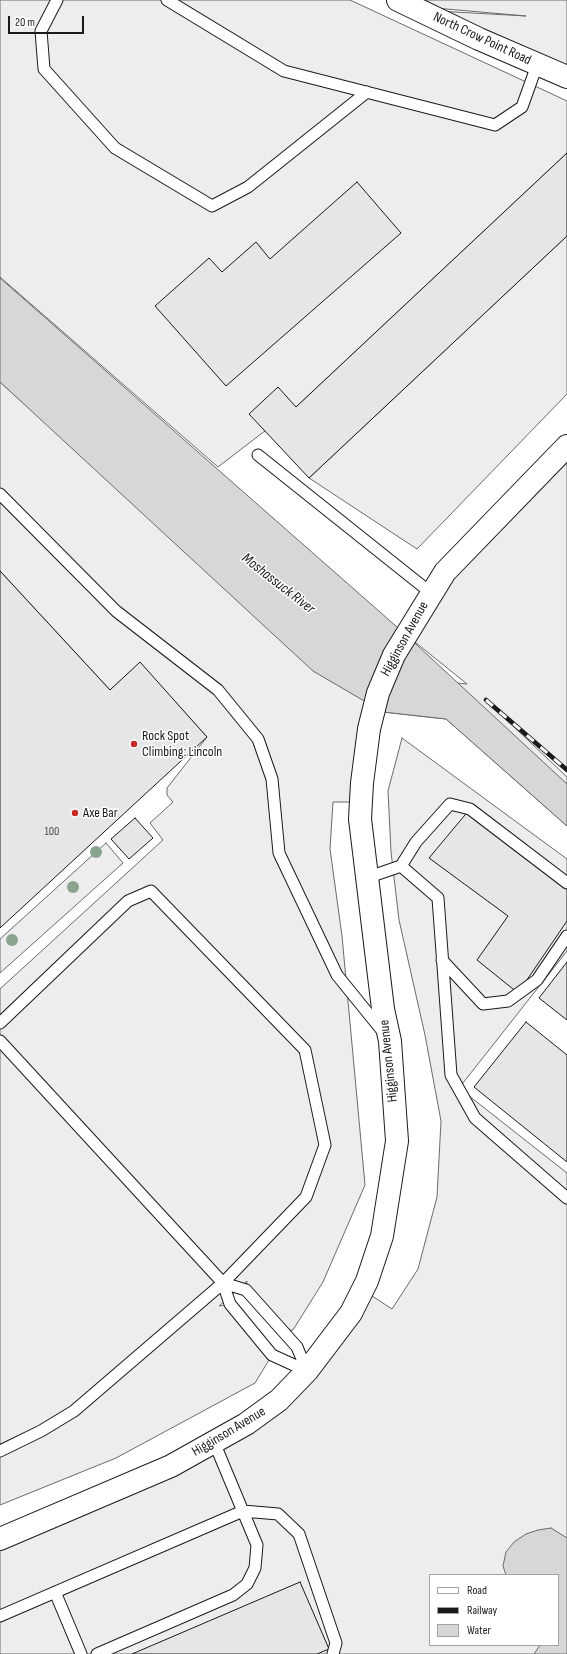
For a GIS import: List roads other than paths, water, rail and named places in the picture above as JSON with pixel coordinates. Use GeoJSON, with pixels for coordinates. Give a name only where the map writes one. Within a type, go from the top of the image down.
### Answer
{"type":"FeatureCollection","features":[{"type":"Feature","properties":{"kind":"street","name":"North Crow Point Road"},"geometry":{"type":"LineString","coordinates":[[398,0],[479,39],[567,77]]}},
{"type":"Feature","properties":{"kind":"street","name":"Higginson Avenue"},"geometry":{"type":"LineString","coordinates":[[0,1539],[171,1466],[246,1424],[279,1400],[307,1371],[351,1313],[367,1281],[382,1236],[397,1141],[390,1041],[383,1009],[369,877],[360,818],[365,749],[374,706],[386,671],[405,634],[445,572],[567,446]]}},
{"type":"Feature","properties":{"kind":"lane"},"geometry":{"type":"LineString","coordinates":[[57,0],[41,31],[44,69],[115,148],[212,206],[248,187],[367,92]]}},
{"type":"Feature","properties":{"kind":"lane"},"geometry":{"type":"LineString","coordinates":[[167,0],[284,71],[495,125],[522,107],[537,65]]}},
{"type":"Feature","properties":{"kind":"lane"},"geometry":{"type":"LineString","coordinates":[[258,455],[431,593]]}},
{"type":"Feature","properties":{"kind":"lane"},"geometry":{"type":"LineString","coordinates":[[0,494],[116,611],[218,690],[258,739],[272,779],[279,853],[337,975],[390,1041]]}},
{"type":"Feature","properties":{"kind":"lane"},"geometry":{"type":"LineString","coordinates":[[369,877],[401,866],[416,842],[450,804],[470,809],[567,883]]}},
{"type":"Feature","properties":{"kind":"lane"},"geometry":{"type":"LineString","coordinates":[[401,866],[438,898],[451,1075],[475,1118],[567,1198]]}},
{"type":"Feature","properties":{"kind":"lane"},"geometry":{"type":"LineString","coordinates":[[0,1023],[128,901],[151,891],[305,1050],[325,1145],[306,1197],[223,1283],[74,1411],[41,1431],[0,1451]]}},
{"type":"Feature","properties":{"kind":"lane"},"geometry":{"type":"LineString","coordinates":[[442,960],[483,1004],[508,1000],[537,980],[567,936]]}},
{"type":"Feature","properties":{"kind":"lane"},"geometry":{"type":"LineString","coordinates":[[0,1041],[223,1283],[230,1304],[272,1355],[307,1371]]}},
{"type":"Feature","properties":{"kind":"lane"},"geometry":{"type":"LineString","coordinates":[[223,1283],[246,1290],[297,1346],[307,1371]]}},
{"type":"Feature","properties":{"kind":"lane"},"geometry":{"type":"LineString","coordinates":[[97,1654],[233,1596],[247,1584],[255,1568],[257,1545],[214,1442]]}},
{"type":"Feature","properties":{"kind":"lane"},"geometry":{"type":"LineString","coordinates":[[0,1616],[243,1511],[278,1514],[299,1534],[336,1643],[333,1654]]}},
{"type":"Feature","properties":{"kind":"lane"},"geometry":{"type":"LineString","coordinates":[[55,1592],[81,1654]]}},
{"type":"Feature","properties":{"kind":"water","name":"Moshassuck River"},"geometry":{"type":"Polygon","coordinates":[[[0,278],[405,634],[567,784],[567,826],[446,719],[383,712],[313,671],[0,382],[0,278]]]}},
{"type":"Feature","properties":{"kind":"water"},"geometry":{"type":"Polygon","coordinates":[[[551,1528],[567,1538],[567,1654],[534,1654],[539,1646],[559,1646],[559,1574],[506,1574],[503,1566],[506,1552],[514,1542],[526,1534],[551,1528]]]}},
{"type":"Feature","properties":{"kind":"railway"},"geometry":{"type":"LineString","coordinates":[[486,700],[567,770]]}},
{"type":"Feature","properties":{"kind":"place","name":"Rock Spot Climbing: Lincoln"},"geometry":{"type":"Point","coordinates":[134,744]}},
{"type":"Feature","properties":{"kind":"place","name":"Axe Bar"},"geometry":{"type":"Point","coordinates":[75,813]}}]}
